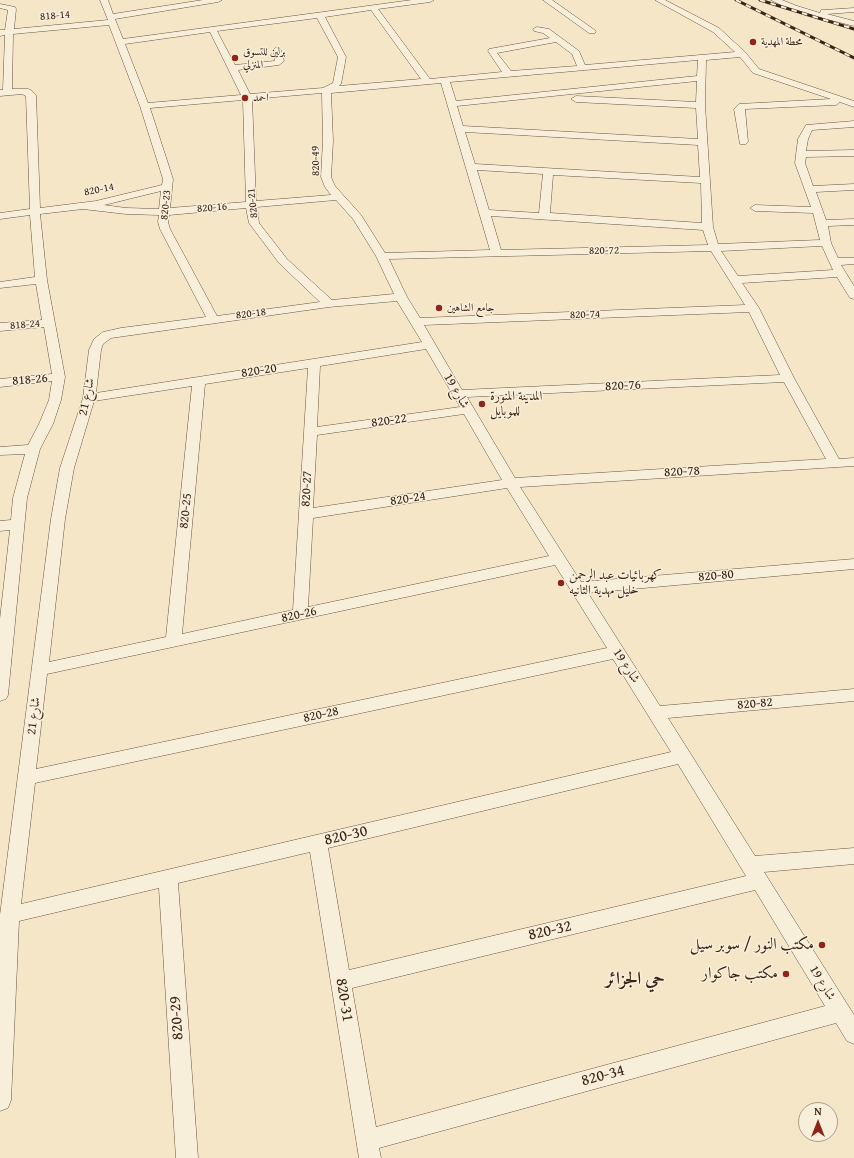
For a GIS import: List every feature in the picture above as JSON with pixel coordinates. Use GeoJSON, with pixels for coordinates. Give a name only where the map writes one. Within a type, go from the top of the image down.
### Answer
{"type":"FeatureCollection","features":[{"type":"Feature","properties":{"kind":"street","name":"820-23"},"geometry":{"type":"LineString","coordinates":[[104,0],[146,106],[168,179],[163,222],[165,229],[213,319]]}},
{"type":"Feature","properties":{"kind":"street","name":"818-14"},"geometry":{"type":"LineString","coordinates":[[0,33],[111,19],[218,0]]}},
{"type":"Feature","properties":{"kind":"street"},"geometry":{"type":"LineString","coordinates":[[360,0],[370,8],[427,81]]}},
{"type":"Feature","properties":{"kind":"street"},"geometry":{"type":"LineString","coordinates":[[120,42],[430,0]]}},
{"type":"Feature","properties":{"kind":"street"},"geometry":{"type":"LineString","coordinates":[[547,0],[592,31]]}},
{"type":"Feature","properties":{"kind":"street"},"geometry":{"type":"LineString","coordinates":[[659,0],[716,30],[742,54],[756,71],[850,103]]}},
{"type":"Feature","properties":{"kind":"street"},"geometry":{"type":"LineString","coordinates":[[775,0],[854,24]]}},
{"type":"Feature","properties":{"kind":"street"},"geometry":{"type":"LineString","coordinates":[[0,695],[4,605],[20,498],[33,449],[46,424],[55,400],[59,378],[41,280],[35,212],[31,95],[22,91],[3,92],[4,62],[12,9],[4,7]]}},
{"type":"Feature","properties":{"kind":"street"},"geometry":{"type":"LineString","coordinates":[[818,14],[824,12],[854,10]]}},
{"type":"Feature","properties":{"kind":"street"},"geometry":{"type":"LineString","coordinates":[[320,15],[342,57],[337,84],[326,90]]}},
{"type":"Feature","properties":{"kind":"street"},"geometry":{"type":"LineString","coordinates":[[538,29],[546,31],[576,53],[582,68]]}},
{"type":"Feature","properties":{"kind":"street"},"geometry":{"type":"LineString","coordinates":[[212,30],[247,97]]}},
{"type":"Feature","properties":{"kind":"street"},"geometry":{"type":"LineString","coordinates":[[508,74],[492,51],[558,39]]}},
{"type":"Feature","properties":{"kind":"street"},"geometry":{"type":"LineString","coordinates":[[232,68],[276,63],[280,61],[277,50]]}},
{"type":"Feature","properties":{"kind":"street"},"geometry":{"type":"LineString","coordinates":[[146,106],[742,54]]}},
{"type":"Feature","properties":{"kind":"street"},"geometry":{"type":"LineString","coordinates":[[702,57],[700,105],[708,227],[714,248],[753,308],[788,378],[835,463]]}},
{"type":"Feature","properties":{"kind":"street"},"geometry":{"type":"LineString","coordinates":[[452,104],[700,78]]}},
{"type":"Feature","properties":{"kind":"street"},"geometry":{"type":"LineString","coordinates":[[445,80],[496,253]]}},
{"type":"Feature","properties":{"kind":"street","name":"820-49"},"geometry":{"type":"LineString","coordinates":[[326,90],[328,141],[326,177],[330,187],[357,217],[382,256],[401,297]]}},
{"type":"Feature","properties":{"kind":"street"},"geometry":{"type":"LineString","coordinates":[[530,96],[700,105]]}},
{"type":"Feature","properties":{"kind":"street","name":"820-21"},"geometry":{"type":"LineString","coordinates":[[247,97],[251,205],[254,223],[283,261],[329,304]]}},
{"type":"Feature","properties":{"kind":"street"},"geometry":{"type":"LineString","coordinates":[[743,142],[739,109],[742,106],[850,103]]}},
{"type":"Feature","properties":{"kind":"street"},"geometry":{"type":"LineString","coordinates":[[854,124],[822,125],[809,128],[803,139],[800,163],[822,223],[826,243],[834,262],[854,296]]}},
{"type":"Feature","properties":{"kind":"street"},"geometry":{"type":"LineString","coordinates":[[460,129],[703,142]]}},
{"type":"Feature","properties":{"kind":"street"},"geometry":{"type":"LineString","coordinates":[[801,154],[854,153]]}},
{"type":"Feature","properties":{"kind":"street"},"geometry":{"type":"LineString","coordinates":[[471,167],[706,180]]}},
{"type":"Feature","properties":{"kind":"street"},"geometry":{"type":"LineString","coordinates":[[544,216],[548,172]]}},
{"type":"Feature","properties":{"kind":"street","name":"820-14"},"geometry":{"type":"LineString","coordinates":[[0,216],[85,206],[168,187]]}},
{"type":"Feature","properties":{"kind":"street"},"geometry":{"type":"LineString","coordinates":[[810,189],[854,187]]}},
{"type":"Feature","properties":{"kind":"street","name":"820-16"},"geometry":{"type":"LineString","coordinates":[[85,206],[126,211],[164,212],[339,197]]}},
{"type":"Feature","properties":{"kind":"street"},"geometry":{"type":"LineString","coordinates":[[755,208],[817,210]]}},
{"type":"Feature","properties":{"kind":"street"},"geometry":{"type":"LineString","coordinates":[[485,213],[708,227]]}},
{"type":"Feature","properties":{"kind":"street"},"geometry":{"type":"LineString","coordinates":[[822,223],[854,222]]}},
{"type":"Feature","properties":{"kind":"street","name":"820-72"},"geometry":{"type":"LineString","coordinates":[[382,256],[714,248],[826,243]]}},
{"type":"Feature","properties":{"kind":"street"},"geometry":{"type":"LineString","coordinates":[[834,262],[854,261]]}},
{"type":"Feature","properties":{"kind":"street"},"geometry":{"type":"LineString","coordinates":[[735,280],[840,273]]}},
{"type":"Feature","properties":{"kind":"street"},"geometry":{"type":"LineString","coordinates":[[0,285],[41,280]]}},
{"type":"Feature","properties":{"kind":"street","name":"820-18"},"geometry":{"type":"LineString","coordinates":[[102,338],[114,333],[213,319],[329,304],[401,297]]}},
{"type":"Feature","properties":{"kind":"street","name":"شارع 19"},"geometry":{"type":"LineString","coordinates":[[401,297],[511,483],[656,713],[839,1012],[854,1034]]}},
{"type":"Feature","properties":{"kind":"street","name":"820-74"},"geometry":{"type":"LineString","coordinates":[[416,322],[753,308]]}},
{"type":"Feature","properties":{"kind":"street","name":"818-24"},"geometry":{"type":"LineString","coordinates":[[0,327],[49,323]]}},
{"type":"Feature","properties":{"kind":"street","name":"شارع 21"},"geometry":{"type":"LineString","coordinates":[[0,1100],[10,915],[62,493],[74,443],[89,398],[95,350],[98,342],[102,338]]}},
{"type":"Feature","properties":{"kind":"street","name":"820-20"},"geometry":{"type":"LineString","coordinates":[[89,398],[429,345]]}},
{"type":"Feature","properties":{"kind":"street","name":"820-27"},"geometry":{"type":"LineString","coordinates":[[300,615],[314,363]]}},
{"type":"Feature","properties":{"kind":"street","name":"818-26"},"geometry":{"type":"LineString","coordinates":[[0,382],[59,378]]}},
{"type":"Feature","properties":{"kind":"street","name":"820-76"},"geometry":{"type":"LineString","coordinates":[[458,394],[788,378]]}},
{"type":"Feature","properties":{"kind":"street","name":"820-25"},"geometry":{"type":"LineString","coordinates":[[173,642],[199,381]]}},
{"type":"Feature","properties":{"kind":"street","name":"820-22"},"geometry":{"type":"LineString","coordinates":[[310,432],[467,410]]}},
{"type":"Feature","properties":{"kind":"street"},"geometry":{"type":"LineString","coordinates":[[0,451],[33,449]]}},
{"type":"Feature","properties":{"kind":"street","name":"820-78"},"geometry":{"type":"LineString","coordinates":[[511,483],[854,462]]}},
{"type":"Feature","properties":{"kind":"street","name":"820-24"},"geometry":{"type":"LineString","coordinates":[[306,514],[511,483]]}},
{"type":"Feature","properties":{"kind":"street"},"geometry":{"type":"LineString","coordinates":[[0,526],[16,525]]}},
{"type":"Feature","properties":{"kind":"street","name":"820-26"},"geometry":{"type":"LineString","coordinates":[[39,670],[558,559]]}},
{"type":"Feature","properties":{"kind":"street","name":"820-80"},"geometry":{"type":"LineString","coordinates":[[578,588],[854,564]]}},
{"type":"Feature","properties":{"kind":"street","name":"820-28"},"geometry":{"type":"LineString","coordinates":[[26,778],[617,652]]}},
{"type":"Feature","properties":{"kind":"street","name":"820-82"},"geometry":{"type":"LineString","coordinates":[[656,713],[854,695]]}},
{"type":"Feature","properties":{"kind":"street","name":"820-30"},"geometry":{"type":"LineString","coordinates":[[10,915],[682,756]]}},
{"type":"Feature","properties":{"kind":"street","name":"820-31"},"geometry":{"type":"LineString","coordinates":[[318,842],[369,1149]]}},
{"type":"Feature","properties":{"kind":"street"},"geometry":{"type":"LineString","coordinates":[[749,865],[854,856]]}},
{"type":"Feature","properties":{"kind":"street","name":"820-29"},"geometry":{"type":"LineString","coordinates":[[168,878],[187,1158]]}},
{"type":"Feature","properties":{"kind":"street","name":"820-32"},"geometry":{"type":"LineString","coordinates":[[341,981],[760,881]]}},
{"type":"Feature","properties":{"kind":"street","name":"820-34"},"geometry":{"type":"LineString","coordinates":[[369,1149],[839,1012]]}},
{"type":"Feature","properties":{"kind":"railway"},"geometry":{"type":"LineString","coordinates":[[736,0],[854,58]]}},
{"type":"Feature","properties":{"kind":"railway"},"geometry":{"type":"LineString","coordinates":[[760,0],[854,29]]}},
{"type":"Feature","properties":{"kind":"place","name":"محطة المهدية"},"geometry":{"type":"Point","coordinates":[753,42]}},
{"type":"Feature","properties":{"kind":"place","name":"برلين للتسوق المنزلي"},"geometry":{"type":"Point","coordinates":[235,58]}},
{"type":"Feature","properties":{"kind":"place","name":"احمد"},"geometry":{"type":"Point","coordinates":[245,98]}},
{"type":"Feature","properties":{"kind":"place","name":"جامع الشاهين"},"geometry":{"type":"Point","coordinates":[439,308]}},
{"type":"Feature","properties":{"kind":"place","name":"المدينة المنورة للموبايل"},"geometry":{"type":"Point","coordinates":[482,404]}},
{"type":"Feature","properties":{"kind":"place","name":"كهربائيات عبد الرحمن خليل مهدية الثانيه"},"geometry":{"type":"Point","coordinates":[561,583]}},
{"type":"Feature","properties":{"kind":"place","name":"مكتب النور / سوبر سيل"},"geometry":{"type":"Point","coordinates":[822,945]}},
{"type":"Feature","properties":{"kind":"place","name":"مكتب جاكوار"},"geometry":{"type":"Point","coordinates":[786,974]}},
{"type":"Feature","properties":{"kind":"district","name":"حي الجزائر"},"geometry":{"type":"Point","coordinates":[635,979]}}]}
